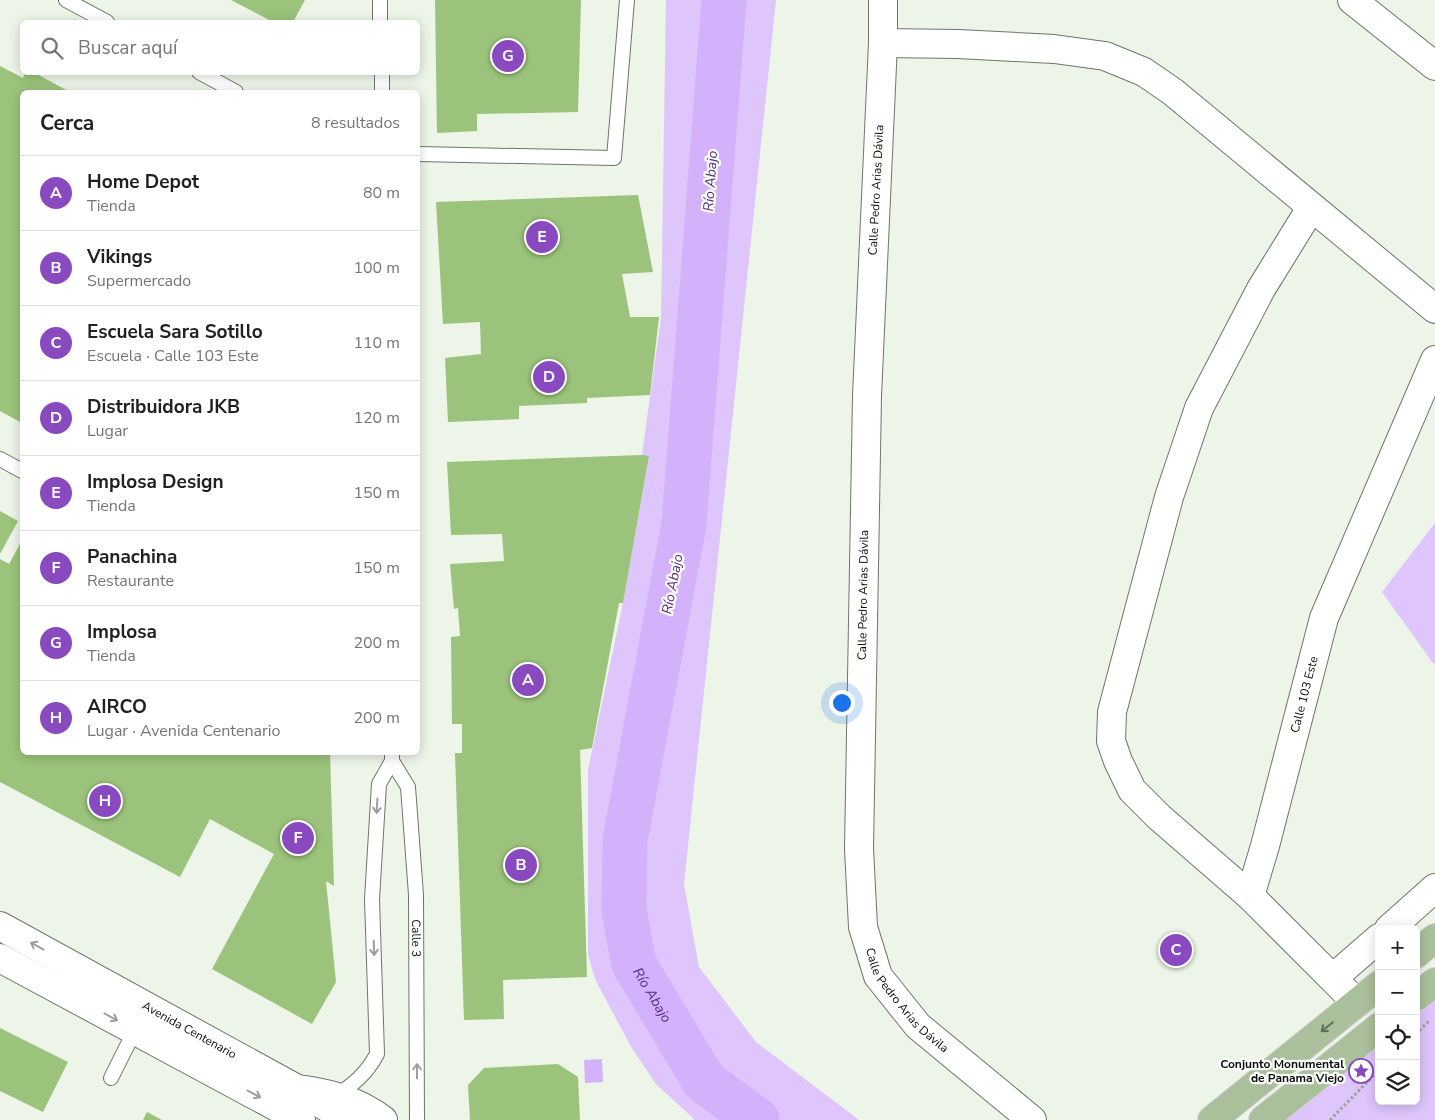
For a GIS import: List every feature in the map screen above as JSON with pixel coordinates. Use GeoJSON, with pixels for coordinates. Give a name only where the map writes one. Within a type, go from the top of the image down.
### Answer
{"type":"FeatureCollection","features":[{"type":"Feature","properties":{"kind":"main road"},"geometry":{"type":"LineString","coordinates":[[1420,951],[1435,938]]}},
{"type":"Feature","properties":{"kind":"main road"},"geometry":{"type":"LineString","coordinates":[[1420,994],[1435,982]]}},
{"type":"Feature","properties":{"kind":"main road"},"geometry":{"type":"LineString","coordinates":[[1212,1120],[1375,988]]}},
{"type":"Feature","properties":{"kind":"main road"},"geometry":{"type":"LineString","coordinates":[[1263,1120],[1375,1030]]}},
{"type":"Feature","properties":{"kind":"street","name":"Calle Pedro Arias Dávila"},"geometry":{"type":"LineString","coordinates":[[883,0],[867,396],[859,850],[862,927],[878,976],[918,1026],[1032,1120]]}},
{"type":"Feature","properties":{"kind":"street"},"geometry":{"type":"LineString","coordinates":[[1352,0],[1435,66]]}},
{"type":"Feature","properties":{"kind":"street"},"geometry":{"type":"LineString","coordinates":[[882,43],[958,44],[1054,49],[1105,56],[1144,72],[1173,92],[1435,309]]}},
{"type":"Feature","properties":{"kind":"street"},"geometry":{"type":"LineString","coordinates":[[1311,208],[1261,289],[1199,408],[1169,497],[1112,712],[1111,741],[1132,790],[1159,817],[1250,896],[1358,1003]]}},
{"type":"Feature","properties":{"kind":"street","name":"Calle 103 Este"},"geometry":{"type":"LineString","coordinates":[[1250,896],[1265,846],[1324,618],[1435,360]]}},
{"type":"Feature","properties":{"kind":"street"},"geometry":{"type":"LineString","coordinates":[[1393,925],[1435,888]]}},
{"type":"Feature","properties":{"kind":"street","name":"Avenida Centenario"},"geometry":{"type":"LineString","coordinates":[[0,926],[297,1089],[336,1096],[359,1105],[383,1120]]}},
{"type":"Feature","properties":{"kind":"street"},"geometry":{"type":"LineString","coordinates":[[1333,978],[1375,941]]}},
{"type":"Feature","properties":{"kind":"street","name":"Avenida Centenario"},"geometry":{"type":"LineString","coordinates":[[0,958],[301,1120]]}},
{"type":"Feature","properties":{"kind":"street"},"geometry":{"type":"LineString","coordinates":[[297,1089],[348,1120]]}},
{"type":"Feature","properties":{"kind":"lane"},"geometry":{"type":"LineString","coordinates":[[66,0],[103,20]]}},
{"type":"Feature","properties":{"kind":"lane"},"geometry":{"type":"LineString","coordinates":[[380,0],[380,20]]}},
{"type":"Feature","properties":{"kind":"lane"},"geometry":{"type":"LineString","coordinates":[[420,154],[614,158],[627,0]]}},
{"type":"Feature","properties":{"kind":"lane"},"geometry":{"type":"LineString","coordinates":[[205,75],[232,90]]}},
{"type":"Feature","properties":{"kind":"lane"},"geometry":{"type":"LineString","coordinates":[[382,75],[382,90]]}},
{"type":"Feature","properties":{"kind":"lane"},"geometry":{"type":"LineString","coordinates":[[0,459],[20,470]]}},
{"type":"Feature","properties":{"kind":"lane","name":"Calle 3"},"geometry":{"type":"LineString","coordinates":[[336,1096],[362,1077],[371,1067],[377,1054],[372,899],[378,784],[392,757]]}},
{"type":"Feature","properties":{"kind":"lane","name":"Calle 3"},"geometry":{"type":"LineString","coordinates":[[392,757],[408,787],[416,895],[418,1120]]}},
{"type":"Feature","properties":{"kind":"lane"},"geometry":{"type":"LineString","coordinates":[[111,1078],[134,1030]]}},
{"type":"Feature","properties":{"kind":"path"},"geometry":{"type":"LineString","coordinates":[[1420,1030],[1432,1018]]}},
{"type":"Feature","properties":{"kind":"path"},"geometry":{"type":"LineString","coordinates":[[1330,1120],[1375,1074]]}},
{"type":"Feature","properties":{"kind":"shaded area"},"geometry":{"type":"Polygon","coordinates":[[[666,0],[776,0],[684,884],[699,967],[756,1042],[859,1120],[695,1120],[656,1084],[630,1045],[595,979],[588,954],[588,770],[623,603],[649,457],[642,455],[661,318],[666,0]]]}},
{"type":"Feature","properties":{"kind":"shaded area"},"geometry":{"type":"Polygon","coordinates":[[[1435,523],[1435,666],[1382,592],[1435,523]]]}},
{"type":"Feature","properties":{"kind":"shaded area","name":"Conjunto Monumental de Panama Viejo"},"geometry":{"type":"Polygon","coordinates":[[[1435,996],[1435,1120],[1286,1120],[1375,1044],[1375,1105],[1420,1105],[1420,1008],[1435,996]]]}},
{"type":"Feature","properties":{"kind":"shaded area"},"geometry":{"type":"Polygon","coordinates":[[[602,1059],[603,1082],[585,1083],[584,1060],[602,1059]]]}},
{"type":"Feature","properties":{"kind":"building"},"geometry":{"type":"Polygon","coordinates":[[[231,0],[305,0],[294,20],[269,20],[231,0]]]}},
{"type":"Feature","properties":{"kind":"building"},"geometry":{"type":"Polygon","coordinates":[[[435,0],[581,0],[578,112],[477,114],[477,131],[437,133],[435,0]]]}},
{"type":"Feature","properties":{"kind":"building"},"geometry":{"type":"Polygon","coordinates":[[[0,66],[23,78],[24,75],[39,75],[66,90],[20,90],[20,422],[0,411],[0,66]]]}},
{"type":"Feature","properties":{"kind":"building"},"geometry":{"type":"Polygon","coordinates":[[[638,195],[653,272],[622,274],[630,317],[659,317],[650,395],[587,398],[587,403],[519,406],[519,419],[448,422],[445,358],[481,354],[480,322],[443,324],[436,202],[638,195]]]}},
{"type":"Feature","properties":{"kind":"building"},"geometry":{"type":"Polygon","coordinates":[[[649,456],[623,603],[619,603],[592,748],[580,750],[587,977],[503,980],[504,1019],[464,1020],[455,753],[462,753],[462,724],[452,724],[451,637],[460,636],[458,608],[454,609],[450,564],[504,561],[502,534],[451,535],[447,462],[649,456]]]}},
{"type":"Feature","properties":{"kind":"building"},"geometry":{"type":"Polygon","coordinates":[[[0,511],[18,521],[0,554],[0,511]]]}},
{"type":"Feature","properties":{"kind":"building"},"geometry":{"type":"Polygon","coordinates":[[[20,544],[20,755],[330,755],[334,886],[326,881],[336,982],[312,1024],[212,969],[274,854],[210,819],[180,877],[0,782],[0,559],[9,564],[20,544]]]}},
{"type":"Feature","properties":{"kind":"building"},"geometry":{"type":"Polygon","coordinates":[[[0,1028],[68,1062],[43,1112],[0,1091],[0,1028]]]}},
{"type":"Feature","properties":{"kind":"building"},"geometry":{"type":"Polygon","coordinates":[[[558,1064],[578,1077],[580,1120],[470,1120],[468,1085],[484,1068],[558,1064]]]}},
{"type":"Feature","properties":{"kind":"building"},"geometry":{"type":"Polygon","coordinates":[[[147,1112],[162,1120],[143,1120],[147,1112]]]}},
{"type":"Feature","properties":{"kind":"waterway","name":"Río Abajo"},"geometry":{"type":"LineString","coordinates":[[724,0],[684,524],[625,840],[624,911],[634,964],[704,1081],[757,1120]]}},
{"type":"Feature","properties":{"kind":"place","name":"Implosa"},"geometry":{"type":"Point","coordinates":[508,56]}},
{"type":"Feature","properties":{"kind":"place","name":"Implosa Design"},"geometry":{"type":"Point","coordinates":[542,237]}},
{"type":"Feature","properties":{"kind":"place","name":"Distribuidora JKB"},"geometry":{"type":"Point","coordinates":[549,377]}},
{"type":"Feature","properties":{"kind":"place","name":"Home Depot"},"geometry":{"type":"Point","coordinates":[528,680]}},
{"type":"Feature","properties":{"kind":"place","name":"AIRCO"},"geometry":{"type":"Point","coordinates":[105,801]}},
{"type":"Feature","properties":{"kind":"place","name":"Panachina"},"geometry":{"type":"Point","coordinates":[298,838]}},
{"type":"Feature","properties":{"kind":"place","name":"Vikings"},"geometry":{"type":"Point","coordinates":[521,865]}},
{"type":"Feature","properties":{"kind":"place","name":"Escuela Sara Sotillo"},"geometry":{"type":"Point","coordinates":[1176,950]}},
{"type":"Feature","properties":{"kind":"place","name":"Conjunto Monumental de Panama Viejo"},"geometry":{"type":"Point","coordinates":[1361,1071]}}]}
